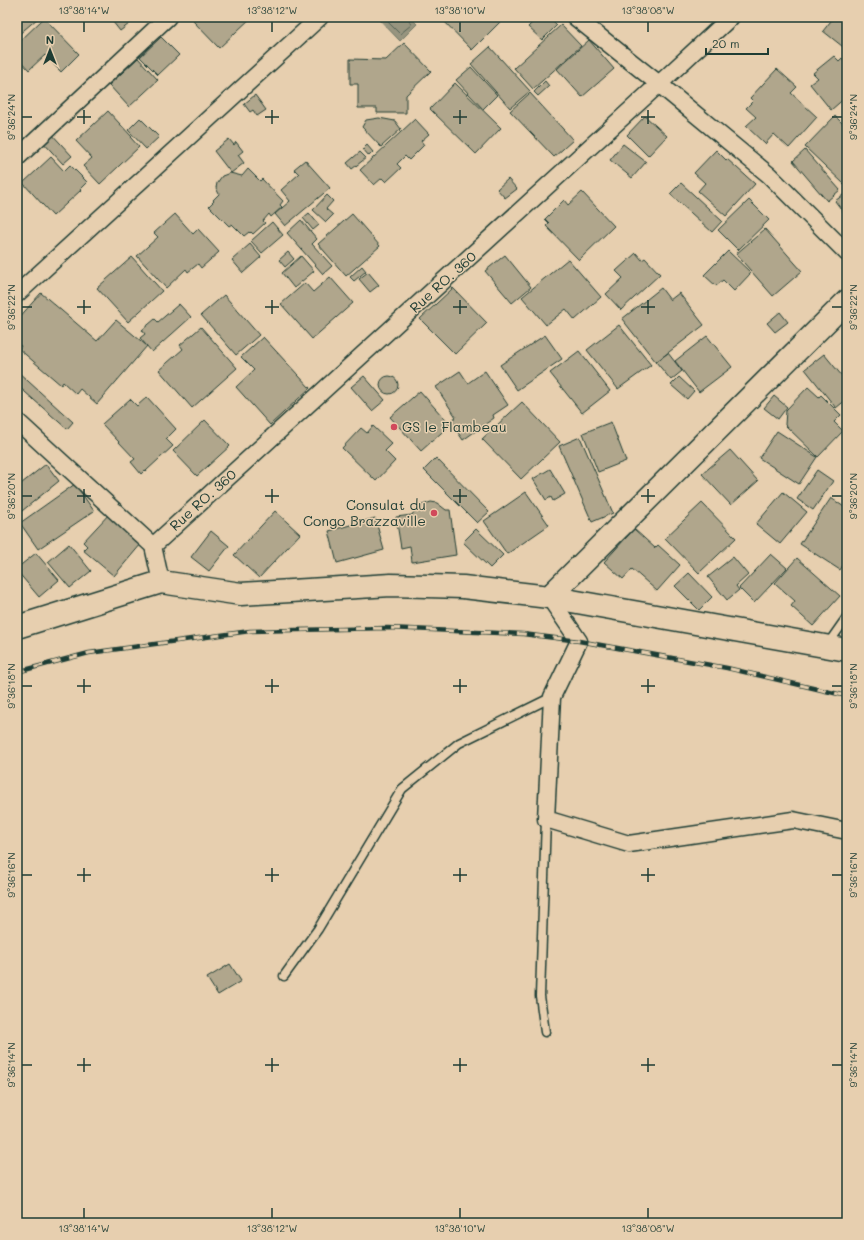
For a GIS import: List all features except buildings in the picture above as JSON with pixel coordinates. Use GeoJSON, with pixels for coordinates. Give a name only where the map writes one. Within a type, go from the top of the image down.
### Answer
{"type":"FeatureCollection","features":[{"type":"Feature","properties":{"kind":"street"},"geometry":{"type":"LineString","coordinates":[[17,158],[168,17]]}},
{"type":"Feature","properties":{"kind":"street"},"geometry":{"type":"LineString","coordinates":[[17,294],[320,17]]}},
{"type":"Feature","properties":{"kind":"street"},"geometry":{"type":"LineString","coordinates":[[575,17],[769,175],[847,253]]}},
{"type":"Feature","properties":{"kind":"street","name":"Rue RO. 360"},"geometry":{"type":"LineString","coordinates":[[153,546],[731,17]]}},
{"type":"Feature","properties":{"kind":"street"},"geometry":{"type":"LineString","coordinates":[[549,597],[847,301]]}},
{"type":"Feature","properties":{"kind":"street"},"geometry":{"type":"LineString","coordinates":[[17,421],[153,546],[161,582]]}},
{"type":"Feature","properties":{"kind":"street"},"geometry":{"type":"LineString","coordinates":[[17,627],[161,582],[241,594],[391,585],[463,587],[549,597],[837,648]]}},
{"type":"Feature","properties":{"kind":"street"},"geometry":{"type":"LineString","coordinates":[[549,597],[579,641],[552,697],[546,819],[629,844],[793,820],[847,831]]}},
{"type":"Feature","properties":{"kind":"lane"},"geometry":{"type":"LineString","coordinates":[[837,648],[847,617]]}},
{"type":"Feature","properties":{"kind":"lane"},"geometry":{"type":"LineString","coordinates":[[284,976],[318,929],[402,789],[459,743],[552,697]]}},
{"type":"Feature","properties":{"kind":"lane"},"geometry":{"type":"LineString","coordinates":[[545,1032],[540,996],[546,819]]}},
{"type":"Feature","properties":{"kind":"water"},"geometry":{"type":"Polygon","coordinates":[[[377,17],[410,17],[417,24],[400,41],[377,17]]]}},
{"type":"Feature","properties":{"kind":"railway"},"geometry":{"type":"LineString","coordinates":[[17,672],[89,653],[250,631],[388,628],[523,634],[579,641],[727,668],[847,696]]}},
{"type":"Feature","properties":{"kind":"place","name":"GS le Flambeau"},"geometry":{"type":"Point","coordinates":[394,427]}},
{"type":"Feature","properties":{"kind":"place","name":"Consulat du Congo Brazzaville"},"geometry":{"type":"Point","coordinates":[434,513]}}]}
